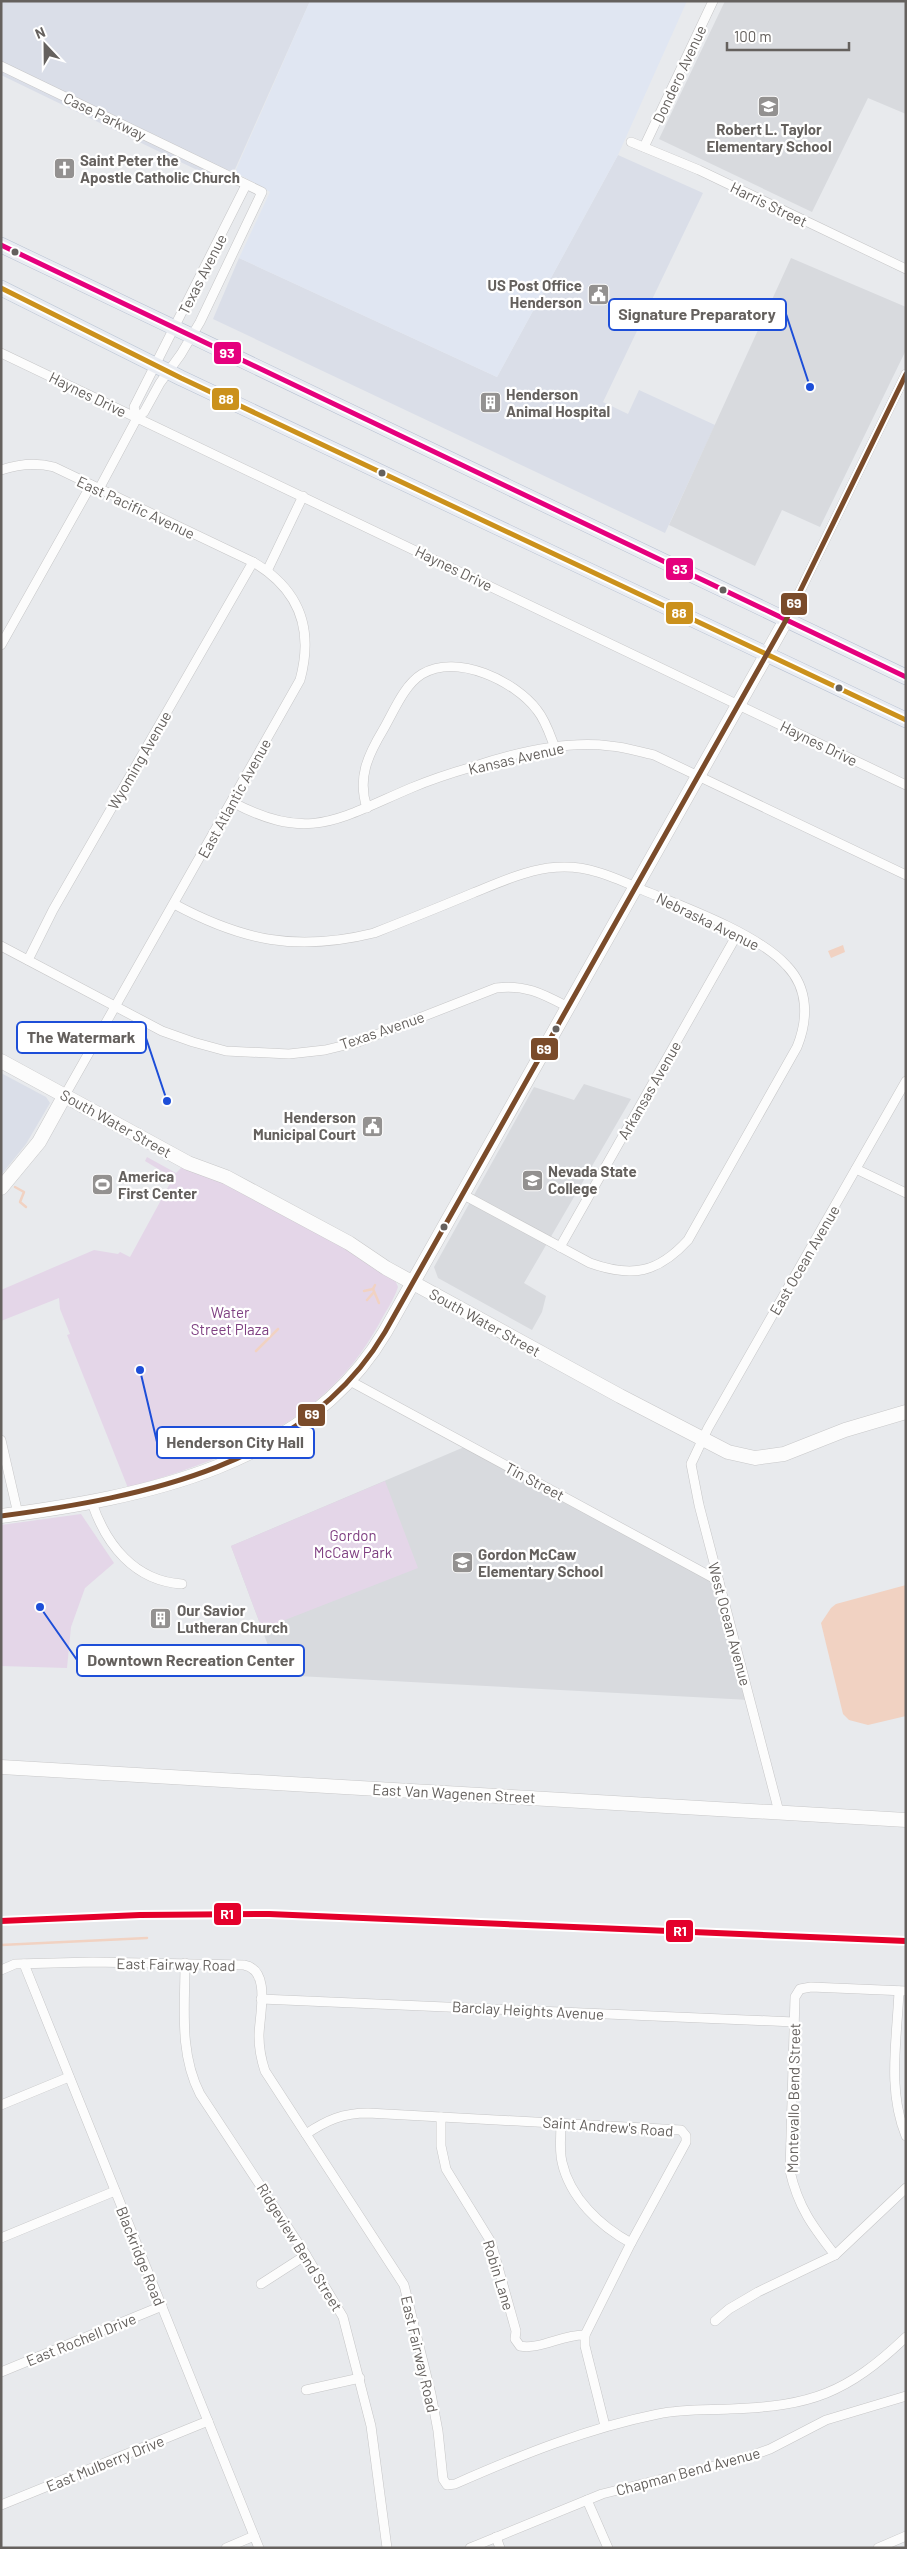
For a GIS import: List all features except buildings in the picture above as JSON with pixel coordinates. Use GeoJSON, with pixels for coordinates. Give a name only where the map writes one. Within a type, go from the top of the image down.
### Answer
{"type":"FeatureCollection","features":[{"type":"Feature","properties":{"kind":"main road"},"geometry":{"type":"LineString","coordinates":[[1,245],[906,677]]}},
{"type":"Feature","properties":{"kind":"main road"},"geometry":{"type":"LineString","coordinates":[[1,288],[163,368],[906,720]]}},
{"type":"Feature","properties":{"kind":"main road"},"geometry":{"type":"LineString","coordinates":[[1,1516],[92,1503],[132,1494],[168,1483],[249,1453],[303,1423],[332,1400],[350,1381],[379,1344],[786,620]]}},
{"type":"Feature","properties":{"kind":"main road","name":"South Water Street"},"geometry":{"type":"LineString","coordinates":[[1,1061],[188,1163],[226,1177],[332,1234],[413,1282],[703,1439],[739,1455],[767,1457],[784,1454],[845,1430],[906,1412]]}},
{"type":"Feature","properties":{"kind":"main road"},"geometry":{"type":"LineString","coordinates":[[1,1188],[39,1142],[65,1095]]}},
{"type":"Feature","properties":{"kind":"main road","name":"East Van Wagenen Street"},"geometry":{"type":"LineString","coordinates":[[1,1766],[906,1820]]}},
{"type":"Feature","properties":{"kind":"street","name":"Dondero Avenue"},"geometry":{"type":"LineString","coordinates":[[644,147],[714,1]]}},
{"type":"Feature","properties":{"kind":"street","name":"Case Parkway"},"geometry":{"type":"LineString","coordinates":[[1,66],[262,192]]}},
{"type":"Feature","properties":{"kind":"street","name":"Harris Street"},"geometry":{"type":"LineString","coordinates":[[631,142],[699,170],[906,270]]}},
{"type":"Feature","properties":{"kind":"street","name":"Texas Avenue"},"geometry":{"type":"LineString","coordinates":[[1,645],[137,418],[144,412],[163,368],[174,329],[246,185]]}},
{"type":"Feature","properties":{"kind":"street","name":"Texas Avenue"},"geometry":{"type":"LineString","coordinates":[[137,418],[134,407],[163,368],[191,336],[218,287],[262,192]]}},
{"type":"Feature","properties":{"kind":"street","name":"Haynes Drive"},"geometry":{"type":"LineString","coordinates":[[1,353],[906,785]]}},
{"type":"Feature","properties":{"kind":"street"},"geometry":{"type":"LineString","coordinates":[[786,620],[906,374]]}},
{"type":"Feature","properties":{"kind":"street","name":"East Pacific Avenue"},"geometry":{"type":"LineString","coordinates":[[2,469],[21,464],[43,464],[253,562],[267,571]]}},
{"type":"Feature","properties":{"kind":"street"},"geometry":{"type":"LineString","coordinates":[[267,571],[303,496]]}},
{"type":"Feature","properties":{"kind":"street","name":"Wyoming Avenue"},"geometry":{"type":"LineString","coordinates":[[28,960],[53,910],[253,562]]}},
{"type":"Feature","properties":{"kind":"street","name":"East Atlantic Avenue"},"geometry":{"type":"LineString","coordinates":[[65,1095],[300,680],[306,660],[305,629],[294,600],[282,583],[267,571]]}},
{"type":"Feature","properties":{"kind":"street"},"geometry":{"type":"LineString","coordinates":[[367,808],[363,796],[364,771],[369,754],[407,688],[422,674],[439,667],[475,669],[515,689],[537,710],[555,748]]}},
{"type":"Feature","properties":{"kind":"street","name":"Kansas Avenue"},"geometry":{"type":"LineString","coordinates":[[232,802],[256,814],[282,823],[311,824],[344,818],[412,788],[473,766],[555,748],[579,745],[609,746],[654,755],[906,875]]}},
{"type":"Feature","properties":{"kind":"street","name":"Nebraska Avenue"},"geometry":{"type":"LineString","coordinates":[[174,904],[231,931],[257,938],[296,943],[350,939],[374,933],[522,874],[550,868],[578,868],[597,872],[636,887],[738,933],[768,950],[788,966],[804,997],[805,1028],[797,1047],[688,1240],[676,1253],[665,1261],[645,1270],[629,1272],[606,1269],[560,1247],[462,1194]]}},
{"type":"Feature","properties":{"kind":"street","name":"Arkansas Avenue"},"geometry":{"type":"LineString","coordinates":[[560,1247],[738,933]]}},
{"type":"Feature","properties":{"kind":"street","name":"Texas Avenue"},"geometry":{"type":"LineString","coordinates":[[1,946],[115,1008],[162,1031],[226,1051],[289,1054],[325,1050],[358,1042],[496,988],[514,986],[534,989],[568,1007]]}},
{"type":"Feature","properties":{"kind":"street","name":"East Ocean Avenue"},"geometry":{"type":"LineString","coordinates":[[703,1439],[906,1081]]}},
{"type":"Feature","properties":{"kind":"street"},"geometry":{"type":"LineString","coordinates":[[856,1169],[906,1193]]}},
{"type":"Feature","properties":{"kind":"street","name":"Tin Street"},"geometry":{"type":"LineString","coordinates":[[350,1381],[719,1581]]}},
{"type":"Feature","properties":{"kind":"street","name":"West Ocean Avenue"},"geometry":{"type":"LineString","coordinates":[[703,1439],[693,1458],[691,1472],[779,1812]]}},
{"type":"Feature","properties":{"kind":"street"},"geometry":{"type":"LineString","coordinates":[[1,1440],[18,1514]]}},
{"type":"Feature","properties":{"kind":"street"},"geometry":{"type":"LineString","coordinates":[[92,1503],[100,1525],[110,1543],[124,1559],[156,1578],[182,1584]]}},
{"type":"Feature","properties":{"kind":"street","name":"East Fairway Road"},"geometry":{"type":"LineString","coordinates":[[1,1970],[24,1964],[185,1963],[252,1967],[261,1981],[259,2035],[262,2063],[404,2285],[438,2430],[443,2479],[447,2485],[605,2426],[673,2411],[766,2408],[817,2398],[867,2371],[906,2337]]}},
{"type":"Feature","properties":{"kind":"street","name":"Ridgeview Bend Street"},"geometry":{"type":"LineString","coordinates":[[185,1963],[185,2055],[191,2076],[200,2094],[306,2254],[342,2317],[360,2378],[370,2426],[387,2548]]}},
{"type":"Feature","properties":{"kind":"street","name":"Blackridge Road"},"geometry":{"type":"LineString","coordinates":[[24,1964],[259,2548]]}},
{"type":"Feature","properties":{"kind":"street","name":"Montevallo Bend Street"},"geometry":{"type":"LineString","coordinates":[[835,2255],[804,2215],[794,2192],[790,2171],[795,1997],[800,1989],[811,1987],[902,1991]]}},
{"type":"Feature","properties":{"kind":"street"},"geometry":{"type":"LineString","coordinates":[[902,1991],[894,2094],[898,2116],[906,2136]]}},
{"type":"Feature","properties":{"kind":"street","name":"Barclay Heights Avenue"},"geometry":{"type":"LineString","coordinates":[[261,1999],[794,2022]]}},
{"type":"Feature","properties":{"kind":"street"},"geometry":{"type":"LineString","coordinates":[[1,2104],[69,2077]]}},
{"type":"Feature","properties":{"kind":"street","name":"Saint Andrew's Road"},"geometry":{"type":"LineString","coordinates":[[306,2134],[325,2122],[348,2113],[681,2130],[686,2136],[686,2142],[630,2243],[584,2335]]}},
{"type":"Feature","properties":{"kind":"street","name":"Robin Lane"},"geometry":{"type":"LineString","coordinates":[[441,2117],[443,2160],[450,2176],[491,2242],[516,2331],[515,2339],[520,2346],[528,2348],[576,2334],[584,2335]]}},
{"type":"Feature","properties":{"kind":"street"},"geometry":{"type":"LineString","coordinates":[[561,2123],[561,2161],[573,2187],[601,2224],[630,2243]]}},
{"type":"Feature","properties":{"kind":"street"},"geometry":{"type":"LineString","coordinates":[[715,2321],[729,2309],[758,2292],[835,2255],[906,2188]]}},
{"type":"Feature","properties":{"kind":"street"},"geometry":{"type":"LineString","coordinates":[[1,2238],[116,2191]]}},
{"type":"Feature","properties":{"kind":"street"},"geometry":{"type":"LineString","coordinates":[[262,2284],[306,2254]]}},
{"type":"Feature","properties":{"kind":"street","name":"East Rochell Drive"},"geometry":{"type":"LineString","coordinates":[[1,2372],[162,2306]]}},
{"type":"Feature","properties":{"kind":"street"},"geometry":{"type":"LineString","coordinates":[[584,2335],[605,2426]]}},
{"type":"Feature","properties":{"kind":"street"},"geometry":{"type":"LineString","coordinates":[[306,2390],[360,2378]]}},
{"type":"Feature","properties":{"kind":"street","name":"Chapman Bend Avenue"},"geometry":{"type":"LineString","coordinates":[[470,2548],[587,2500],[742,2459],[770,2449],[833,2417],[906,2396]]}},
{"type":"Feature","properties":{"kind":"street","name":"East Mulberry Drive"},"geometry":{"type":"LineString","coordinates":[[1,2505],[208,2421]]}},
{"type":"Feature","properties":{"kind":"street"},"geometry":{"type":"LineString","coordinates":[[587,2500],[608,2548]]}},
{"type":"Feature","properties":{"kind":"street"},"geometry":{"type":"LineString","coordinates":[[226,2548],[254,2536]]}},
{"type":"Feature","properties":{"kind":"street"},"geometry":{"type":"LineString","coordinates":[[878,2548],[906,2536]]}},
{"type":"Feature","properties":{"kind":"street"},"geometry":{"type":"LineString","coordinates":[[496,2537],[500,2548]]}},
{"type":"Feature","properties":{"kind":"shaded area"},"geometry":{"type":"Polygon","coordinates":[[[1,1],[310,1],[228,185],[1,75],[1,1]]]}},
{"type":"Feature","properties":{"kind":"shaded area","name":"Robert L. Taylor Elementary School"},"geometry":{"type":"Polygon","coordinates":[[[725,1],[906,1],[906,114],[868,98],[812,212],[659,139],[725,1]]]}},
{"type":"Feature","properties":{"kind":"shaded area"},"geometry":{"type":"Polygon","coordinates":[[[618,155],[703,193],[603,402],[628,414],[639,390],[715,425],[665,533],[213,319],[239,258],[497,377],[618,155]]]}},
{"type":"Feature","properties":{"kind":"shaded area"},"geometry":{"type":"Polygon","coordinates":[[[791,258],[906,307],[906,350],[820,527],[782,510],[755,566],[669,525],[791,258]]]}},
{"type":"Feature","properties":{"kind":"shaded area"},"geometry":{"type":"Polygon","coordinates":[[[843,945],[845,952],[831,958],[828,951],[843,945]]]}},
{"type":"Feature","properties":{"kind":"shaded area"},"geometry":{"type":"Polygon","coordinates":[[[1,1073],[46,1097],[50,1103],[26,1144],[1,1175],[1,1073]]]}},
{"type":"Feature","properties":{"kind":"shaded area","name":"Nevada State College"},"geometry":{"type":"Polygon","coordinates":[[[584,1084],[631,1099],[524,1283],[546,1296],[542,1312],[532,1330],[438,1278],[434,1267],[534,1087],[574,1100],[584,1084]]]}},
{"type":"Feature","properties":{"kind":"shaded area","name":"Gordon McCaw Elementary School"},"geometry":{"type":"Polygon","coordinates":[[[469,1445],[719,1581],[750,1700],[279,1675],[231,1546],[469,1445]]]}},
{"type":"Feature","properties":{"kind":"shaded area"},"geometry":{"type":"Polygon","coordinates":[[[906,1585],[906,1716],[868,1725],[849,1720],[843,1714],[821,1623],[836,1604],[906,1585]]]}},
{"type":"Feature","properties":{"kind":"green space","name":"Water Street Plaza"},"geometry":{"type":"Polygon","coordinates":[[[147,1157],[176,1173],[181,1168],[186,1167],[240,1189],[346,1247],[395,1280],[398,1287],[379,1324],[357,1358],[331,1387],[303,1412],[272,1432],[238,1449],[128,1488],[67,1335],[70,1334],[60,1309],[59,1298],[1,1321],[1,1290],[94,1250],[118,1254],[120,1252],[130,1257],[173,1178],[145,1161],[147,1157]]]}},
{"type":"Feature","properties":{"kind":"green space","name":"Gordon McCaw Park"},"geometry":{"type":"Polygon","coordinates":[[[385,1481],[418,1568],[262,1629],[231,1546],[385,1481]]]}},
{"type":"Feature","properties":{"kind":"green space"},"geometry":{"type":"Polygon","coordinates":[[[81,1514],[114,1563],[85,1588],[71,1627],[67,1668],[1,1666],[1,1525],[81,1514]]]}},
{"type":"Feature","properties":{"kind":"sand"},"geometry":{"type":"Polygon","coordinates":[[[310,1],[687,1],[618,155],[497,377],[239,258],[270,192],[235,172],[310,1]]]}},
{"type":"Feature","properties":{"kind":"waterway"},"geometry":{"type":"LineString","coordinates":[[15,1187],[24,1192],[20,1202],[26,1207]]}},
{"type":"Feature","properties":{"kind":"waterway"},"geometry":{"type":"LineString","coordinates":[[375,1285],[373,1289],[379,1303]]}},
{"type":"Feature","properties":{"kind":"waterway"},"geometry":{"type":"LineString","coordinates":[[364,1291],[373,1289]]}},
{"type":"Feature","properties":{"kind":"waterway"},"geometry":{"type":"LineString","coordinates":[[367,1300],[374,1292]]}},
{"type":"Feature","properties":{"kind":"waterway"},"geometry":{"type":"LineString","coordinates":[[256,1351],[278,1329]]}},
{"type":"Feature","properties":{"kind":"waterway"},"geometry":{"type":"LineString","coordinates":[[1,1945],[147,1938]]}},
{"type":"Feature","properties":{"kind":"transit line","name":"93"},"geometry":{"type":"LineString","coordinates":[[1,245],[906,677]]}},
{"type":"Feature","properties":{"kind":"transit line","name":"88"},"geometry":{"type":"LineString","coordinates":[[1,288],[181,378],[906,720]]}},
{"type":"Feature","properties":{"kind":"transit line","name":"69"},"geometry":{"type":"LineString","coordinates":[[1,1516],[110,1498],[164,1485],[217,1467],[266,1444],[312,1415],[352,1378],[385,1332],[786,620],[906,374]]}},
{"type":"Feature","properties":{"kind":"transit line","name":"R1"},"geometry":{"type":"LineString","coordinates":[[1,1921],[140,1915],[269,1914],[906,1941]]}},
{"type":"Feature","properties":{"kind":"place","name":"Robert L. Taylor Elementary School"},"geometry":{"type":"Point","coordinates":[769,106]}},
{"type":"Feature","properties":{"kind":"place","name":"Saint Peter the Apostle Catholic Church"},"geometry":{"type":"Point","coordinates":[64,169]}},
{"type":"Feature","properties":{"kind":"place","name":"US Post Office Henderson"},"geometry":{"type":"Point","coordinates":[598,294]}},
{"type":"Feature","properties":{"kind":"place","name":"Signature Preparatory"},"geometry":{"type":"Point","coordinates":[810,387]}},
{"type":"Feature","properties":{"kind":"place","name":"Henderson Animal Hospital"},"geometry":{"type":"Point","coordinates":[490,403]}},
{"type":"Feature","properties":{"kind":"place","name":"The Watermark"},"geometry":{"type":"Point","coordinates":[167,1101]}},
{"type":"Feature","properties":{"kind":"place","name":"Henderson Municipal Court"},"geometry":{"type":"Point","coordinates":[372,1126]}},
{"type":"Feature","properties":{"kind":"place","name":"Nevada State College"},"geometry":{"type":"Point","coordinates":[532,1180]}},
{"type":"Feature","properties":{"kind":"place","name":"America First Center"},"geometry":{"type":"Point","coordinates":[102,1185]}},
{"type":"Feature","properties":{"kind":"place","name":"Henderson City Hall"},"geometry":{"type":"Point","coordinates":[140,1370]}},
{"type":"Feature","properties":{"kind":"place","name":"Gordon McCaw Elementary School"},"geometry":{"type":"Point","coordinates":[462,1563]}},
{"type":"Feature","properties":{"kind":"place","name":"Downtown Recreation Center"},"geometry":{"type":"Point","coordinates":[40,1607]}},
{"type":"Feature","properties":{"kind":"place","name":"Our Savior Lutheran Church"},"geometry":{"type":"Point","coordinates":[161,1619]}}]}
